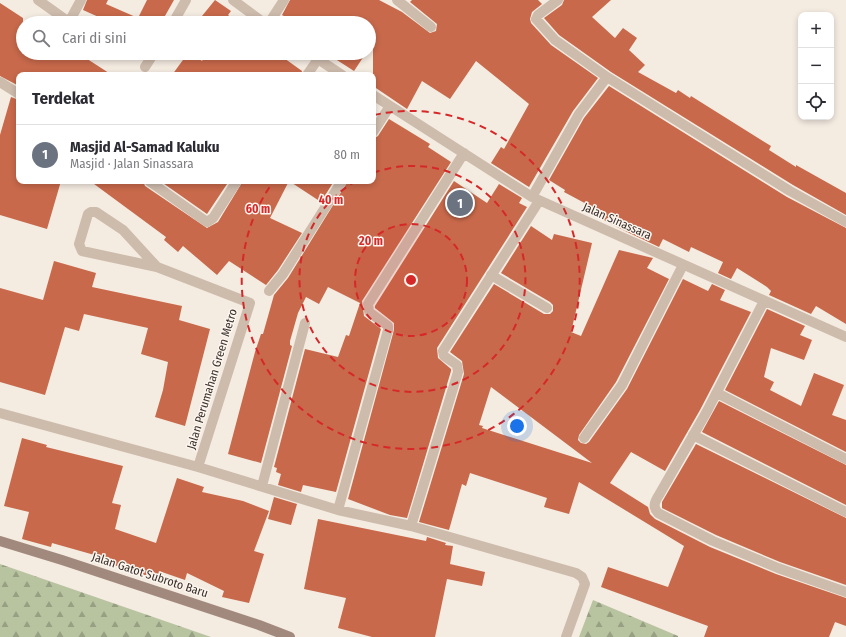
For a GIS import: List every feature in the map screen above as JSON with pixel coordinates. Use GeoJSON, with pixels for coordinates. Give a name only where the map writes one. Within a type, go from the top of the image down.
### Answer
{"type":"FeatureCollection","features":[{"type":"Feature","properties":{"kind":"street"},"geometry":{"type":"LineString","coordinates":[[38,0],[61,16]]}},
{"type":"Feature","properties":{"kind":"street"},"geometry":{"type":"LineString","coordinates":[[72,16],[81,0]]}},
{"type":"Feature","properties":{"kind":"street"},"geometry":{"type":"LineString","coordinates":[[177,16],[186,0]]}},
{"type":"Feature","properties":{"kind":"street"},"geometry":{"type":"LineString","coordinates":[[233,0],[255,16]]}},
{"type":"Feature","properties":{"kind":"street"},"geometry":{"type":"LineString","coordinates":[[274,16],[284,0]]}},
{"type":"Feature","properties":{"kind":"street"},"geometry":{"type":"LineString","coordinates":[[397,0],[431,27]]}},
{"type":"Feature","properties":{"kind":"street"},"geometry":{"type":"LineString","coordinates":[[558,0],[538,15],[537,20],[555,40],[606,77],[796,195],[846,222]]}},
{"type":"Feature","properties":{"kind":"street"},"geometry":{"type":"LineString","coordinates":[[145,67],[150,60]]}},
{"type":"Feature","properties":{"kind":"street"},"geometry":{"type":"LineString","coordinates":[[309,72],[317,60]]}},
{"type":"Feature","properties":{"kind":"street"},"geometry":{"type":"LineString","coordinates":[[320,60],[338,72]]}},
{"type":"Feature","properties":{"kind":"street"},"geometry":{"type":"LineString","coordinates":[[411,526],[458,372],[457,365],[444,356],[443,351],[492,275],[535,199],[579,114],[606,77]]}},
{"type":"Feature","properties":{"kind":"street"},"geometry":{"type":"LineString","coordinates":[[0,82],[16,92]]}},
{"type":"Feature","properties":{"kind":"street","name":"Jalan Sinassara"},"geometry":{"type":"LineString","coordinates":[[376,97],[535,199],[846,337]]}},
{"type":"Feature","properties":{"kind":"street"},"geometry":{"type":"LineString","coordinates":[[376,127],[390,106]]}},
{"type":"Feature","properties":{"kind":"street"},"geometry":{"type":"LineString","coordinates":[[338,510],[388,330],[388,326],[369,312],[368,304],[464,153]]}},
{"type":"Feature","properties":{"kind":"street"},"geometry":{"type":"LineString","coordinates":[[153,184],[208,222],[213,218],[235,184]]}},
{"type":"Feature","properties":{"kind":"street"},"geometry":{"type":"LineString","coordinates":[[269,291],[282,274],[340,184]]}},
{"type":"Feature","properties":{"kind":"street","name":"Jalan Perumahan Green Metro"},"geometry":{"type":"LineString","coordinates":[[156,267],[123,230],[96,212],[91,212],[88,214],[79,244],[82,251],[156,267],[250,303],[198,467]]}},
{"type":"Feature","properties":{"kind":"street"},"geometry":{"type":"LineString","coordinates":[[584,438],[622,385],[683,265]]}},
{"type":"Feature","properties":{"kind":"street"},"geometry":{"type":"LineString","coordinates":[[492,275],[547,308]]}},
{"type":"Feature","properties":{"kind":"street"},"geometry":{"type":"LineString","coordinates":[[764,301],[717,392],[655,502],[655,511],[713,541],[778,568],[846,592]]}},
{"type":"Feature","properties":{"kind":"street"},"geometry":{"type":"LineString","coordinates":[[262,486],[305,323]]}},
{"type":"Feature","properties":{"kind":"street"},"geometry":{"type":"LineString","coordinates":[[717,392],[846,459]]}},
{"type":"Feature","properties":{"kind":"street"},"geometry":{"type":"LineString","coordinates":[[0,413],[198,467],[338,510],[411,526],[579,575],[584,580],[584,587],[566,637]]}},
{"type":"Feature","properties":{"kind":"street"},"geometry":{"type":"LineString","coordinates":[[693,435],[846,512]]}},
{"type":"Feature","properties":{"kind":"street","name":"Jalan Gatot Subroto Baru"},"geometry":{"type":"LineString","coordinates":[[0,541],[259,625],[290,637]]}},
{"type":"Feature","properties":{"kind":"green space"},"geometry":{"type":"Polygon","coordinates":[[[0,564],[211,637],[0,637],[0,564]]]}},
{"type":"Feature","properties":{"kind":"green space"},"geometry":{"type":"Polygon","coordinates":[[[593,600],[678,636],[678,637],[579,637],[593,600]]]}},
{"type":"Feature","properties":{"kind":"building"},"geometry":{"type":"Polygon","coordinates":[[[87,0],[108,0],[106,4],[133,16],[96,16],[83,10],[87,0]]]}},
{"type":"Feature","properties":{"kind":"building"},"geometry":{"type":"Polygon","coordinates":[[[147,0],[174,0],[165,16],[139,16],[147,0]]]}},
{"type":"Feature","properties":{"kind":"building"},"geometry":{"type":"Polygon","coordinates":[[[215,0],[231,11],[228,15],[229,16],[202,16],[215,0]]]}},
{"type":"Feature","properties":{"kind":"building"},"geometry":{"type":"Polygon","coordinates":[[[290,0],[379,0],[402,12],[430,33],[436,31],[437,24],[410,2],[412,0],[538,0],[542,4],[532,12],[530,19],[531,23],[551,45],[598,78],[573,111],[529,187],[491,163],[501,147],[504,149],[529,104],[476,61],[450,99],[422,81],[407,109],[376,88],[376,72],[373,72],[373,60],[376,60],[376,16],[282,15],[290,0]]]}},
{"type":"Feature","properties":{"kind":"building"},"geometry":{"type":"Polygon","coordinates":[[[564,0],[611,0],[592,17],[615,38],[623,28],[637,38],[629,50],[645,65],[638,72],[676,93],[678,90],[690,98],[691,96],[771,146],[769,150],[796,167],[796,165],[846,193],[846,215],[793,185],[611,72],[559,35],[544,18],[562,5],[564,0]]]}},
{"type":"Feature","properties":{"kind":"building"},"geometry":{"type":"Polygon","coordinates":[[[0,3],[20,16],[16,16],[16,60],[89,60],[107,72],[16,72],[16,84],[0,76],[0,3]]]}},
{"type":"Feature","properties":{"kind":"building"},"geometry":{"type":"Polygon","coordinates":[[[183,60],[287,60],[302,71],[302,72],[174,72],[183,60]]]}},
{"type":"Feature","properties":{"kind":"building"},"geometry":{"type":"Polygon","coordinates":[[[337,60],[361,60],[354,71],[337,60]]]}},
{"type":"Feature","properties":{"kind":"building"},"geometry":{"type":"Polygon","coordinates":[[[609,86],[787,197],[846,228],[846,324],[816,306],[811,314],[769,295],[771,291],[767,287],[737,268],[731,279],[718,273],[723,262],[691,247],[689,252],[663,239],[659,247],[623,230],[604,220],[607,215],[564,192],[565,190],[549,180],[584,118],[609,86]]]}},
{"type":"Feature","properties":{"kind":"building"},"geometry":{"type":"Polygon","coordinates":[[[11,97],[16,99],[16,184],[60,184],[47,229],[0,215],[0,135],[11,97]]]}},
{"type":"Feature","properties":{"kind":"building"},"geometry":{"type":"Polygon","coordinates":[[[389,119],[430,144],[428,147],[451,162],[362,301],[364,316],[381,329],[336,492],[303,485],[301,492],[278,485],[281,474],[276,472],[277,468],[274,467],[305,349],[338,357],[346,335],[349,336],[360,303],[328,287],[319,304],[306,297],[298,313],[290,341],[290,345],[292,346],[261,463],[228,454],[255,352],[261,334],[263,334],[274,295],[288,278],[346,184],[376,184],[376,137],[389,119]]]}},
{"type":"Feature","properties":{"kind":"building"},"geometry":{"type":"Polygon","coordinates":[[[454,181],[487,203],[499,184],[522,198],[519,203],[527,207],[437,348],[438,358],[451,369],[451,371],[407,518],[390,515],[348,499],[394,330],[394,323],[375,308],[375,306],[454,181]]]}},
{"type":"Feature","properties":{"kind":"building"},"geometry":{"type":"Polygon","coordinates":[[[94,184],[144,184],[207,228],[218,222],[241,184],[287,184],[270,218],[302,233],[278,270],[266,285],[229,261],[217,275],[183,246],[178,252],[164,240],[166,237],[94,184]]]}},
{"type":"Feature","properties":{"kind":"building"},"geometry":{"type":"Polygon","coordinates":[[[164,184],[227,184],[207,214],[164,184]]]}},
{"type":"Feature","properties":{"kind":"building"},"geometry":{"type":"Polygon","coordinates":[[[294,184],[332,184],[321,202],[294,184]]]}},
{"type":"Feature","properties":{"kind":"building"},"geometry":{"type":"Polygon","coordinates":[[[531,226],[552,240],[554,234],[592,243],[571,332],[581,336],[619,250],[653,258],[647,268],[669,279],[616,382],[579,435],[578,440],[581,443],[586,444],[589,442],[627,389],[683,279],[708,291],[712,284],[725,290],[720,300],[751,312],[700,410],[665,471],[631,452],[610,483],[648,507],[650,514],[655,519],[710,547],[776,574],[846,598],[846,626],[835,622],[829,637],[704,637],[708,626],[601,587],[608,567],[668,587],[684,546],[579,482],[569,514],[544,507],[547,498],[470,473],[466,486],[462,484],[449,530],[419,522],[464,374],[462,361],[450,352],[494,284],[544,314],[550,314],[553,311],[553,305],[550,302],[501,273],[531,226]],[[491,387],[479,425],[483,426],[482,428],[592,463],[491,387]]]}},
{"type":"Feature","properties":{"kind":"building"},"geometry":{"type":"Polygon","coordinates":[[[54,261],[96,273],[92,287],[182,306],[179,320],[210,329],[185,426],[155,417],[163,390],[168,362],[141,354],[148,328],[84,314],[79,331],[65,327],[45,395],[0,382],[0,288],[43,300],[54,261]]]}},
{"type":"Feature","properties":{"kind":"building"},"geometry":{"type":"Polygon","coordinates":[[[767,309],[805,326],[800,335],[812,340],[804,360],[771,348],[764,377],[774,382],[770,390],[801,406],[814,373],[844,385],[832,415],[846,420],[846,452],[725,390],[767,309]]]}},
{"type":"Feature","properties":{"kind":"building"},"geometry":{"type":"Polygon","coordinates":[[[719,401],[846,465],[846,505],[702,432],[719,401]]]}},
{"type":"Feature","properties":{"kind":"building"},"geometry":{"type":"Polygon","coordinates":[[[22,438],[47,445],[46,447],[123,466],[112,503],[121,505],[115,529],[156,543],[177,478],[204,487],[202,492],[243,501],[269,511],[254,551],[264,554],[249,603],[222,597],[224,591],[187,573],[185,580],[159,571],[157,579],[114,565],[115,562],[98,556],[52,543],[51,547],[22,539],[29,512],[4,506],[22,438]]]}},
{"type":"Feature","properties":{"kind":"building"},"geometry":{"type":"Polygon","coordinates":[[[696,444],[846,518],[846,585],[780,562],[716,535],[662,508],[662,502],[696,444]]]}},
{"type":"Feature","properties":{"kind":"building"},"geometry":{"type":"Polygon","coordinates":[[[274,497],[297,504],[291,525],[268,519],[274,497]]]}},
{"type":"Feature","properties":{"kind":"building"},"geometry":{"type":"Polygon","coordinates":[[[318,519],[426,541],[427,537],[446,543],[445,545],[453,546],[450,564],[485,572],[482,586],[447,579],[435,637],[372,637],[338,628],[346,598],[304,589],[318,519]]]}},
{"type":"Feature","properties":{"kind":"place","name":"Masjid Al-Samad Kaluku"},"geometry":{"type":"Point","coordinates":[460,203]}}]}
